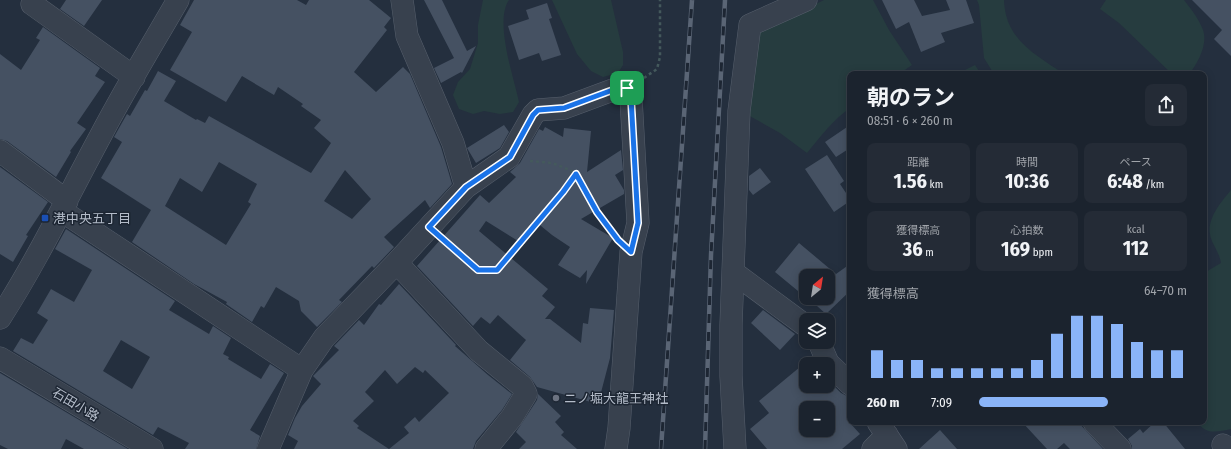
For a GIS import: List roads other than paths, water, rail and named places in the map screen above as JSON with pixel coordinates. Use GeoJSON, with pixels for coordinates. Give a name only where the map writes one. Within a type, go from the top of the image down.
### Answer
{"type":"FeatureCollection","features":[{"type":"Feature","properties":{"kind":"street"},"geometry":{"type":"LineString","coordinates":[[0,318],[65,206],[101,134],[178,0]]}},
{"type":"Feature","properties":{"kind":"street"},"geometry":{"type":"LineString","coordinates":[[402,0],[407,36],[452,142],[466,187]]}},
{"type":"Feature","properties":{"kind":"street"},"geometry":{"type":"LineString","coordinates":[[735,449],[731,376],[733,272],[739,111],[750,25],[806,0]]}},
{"type":"Feature","properties":{"kind":"street"},"geometry":{"type":"LineString","coordinates":[[32,4],[134,77]]}},
{"type":"Feature","properties":{"kind":"street"},"geometry":{"type":"LineString","coordinates":[[268,449],[302,370],[324,338],[397,263],[466,187],[510,157],[533,115],[538,110],[564,108],[618,88],[627,88],[631,98],[638,223],[631,252],[619,428],[616,449]]}},
{"type":"Feature","properties":{"kind":"street"},"geometry":{"type":"LineString","coordinates":[[0,152],[65,206],[302,370]]}},
{"type":"Feature","properties":{"kind":"street"},"geometry":{"type":"LineString","coordinates":[[397,263],[479,350],[522,386],[526,394],[512,417],[486,449]]}},
{"type":"Feature","properties":{"kind":"street"},"geometry":{"type":"LineString","coordinates":[[733,272],[799,321]]}},
{"type":"Feature","properties":{"kind":"street"},"geometry":{"type":"LineString","coordinates":[[822,349],[828,363],[847,381]]}},
{"type":"Feature","properties":{"kind":"street","name":"石田小路"},"geometry":{"type":"LineString","coordinates":[[0,358],[152,449]]}},
{"type":"Feature","properties":{"kind":"street"},"geometry":{"type":"LineString","coordinates":[[1097,425],[1120,449]]}},
{"type":"Feature","properties":{"kind":"railway"},"geometry":{"type":"LineString","coordinates":[[661,449],[692,0]]}},
{"type":"Feature","properties":{"kind":"railway"},"geometry":{"type":"LineString","coordinates":[[705,449],[711,255],[725,0]]}},
{"type":"Feature","properties":{"kind":"place","name":"港中央五丁目"},"geometry":{"type":"Point","coordinates":[45,218]}},
{"type":"Feature","properties":{"kind":"place","name":"ニノ堀大龍王神社"},"geometry":{"type":"Point","coordinates":[556,398]}}]}
